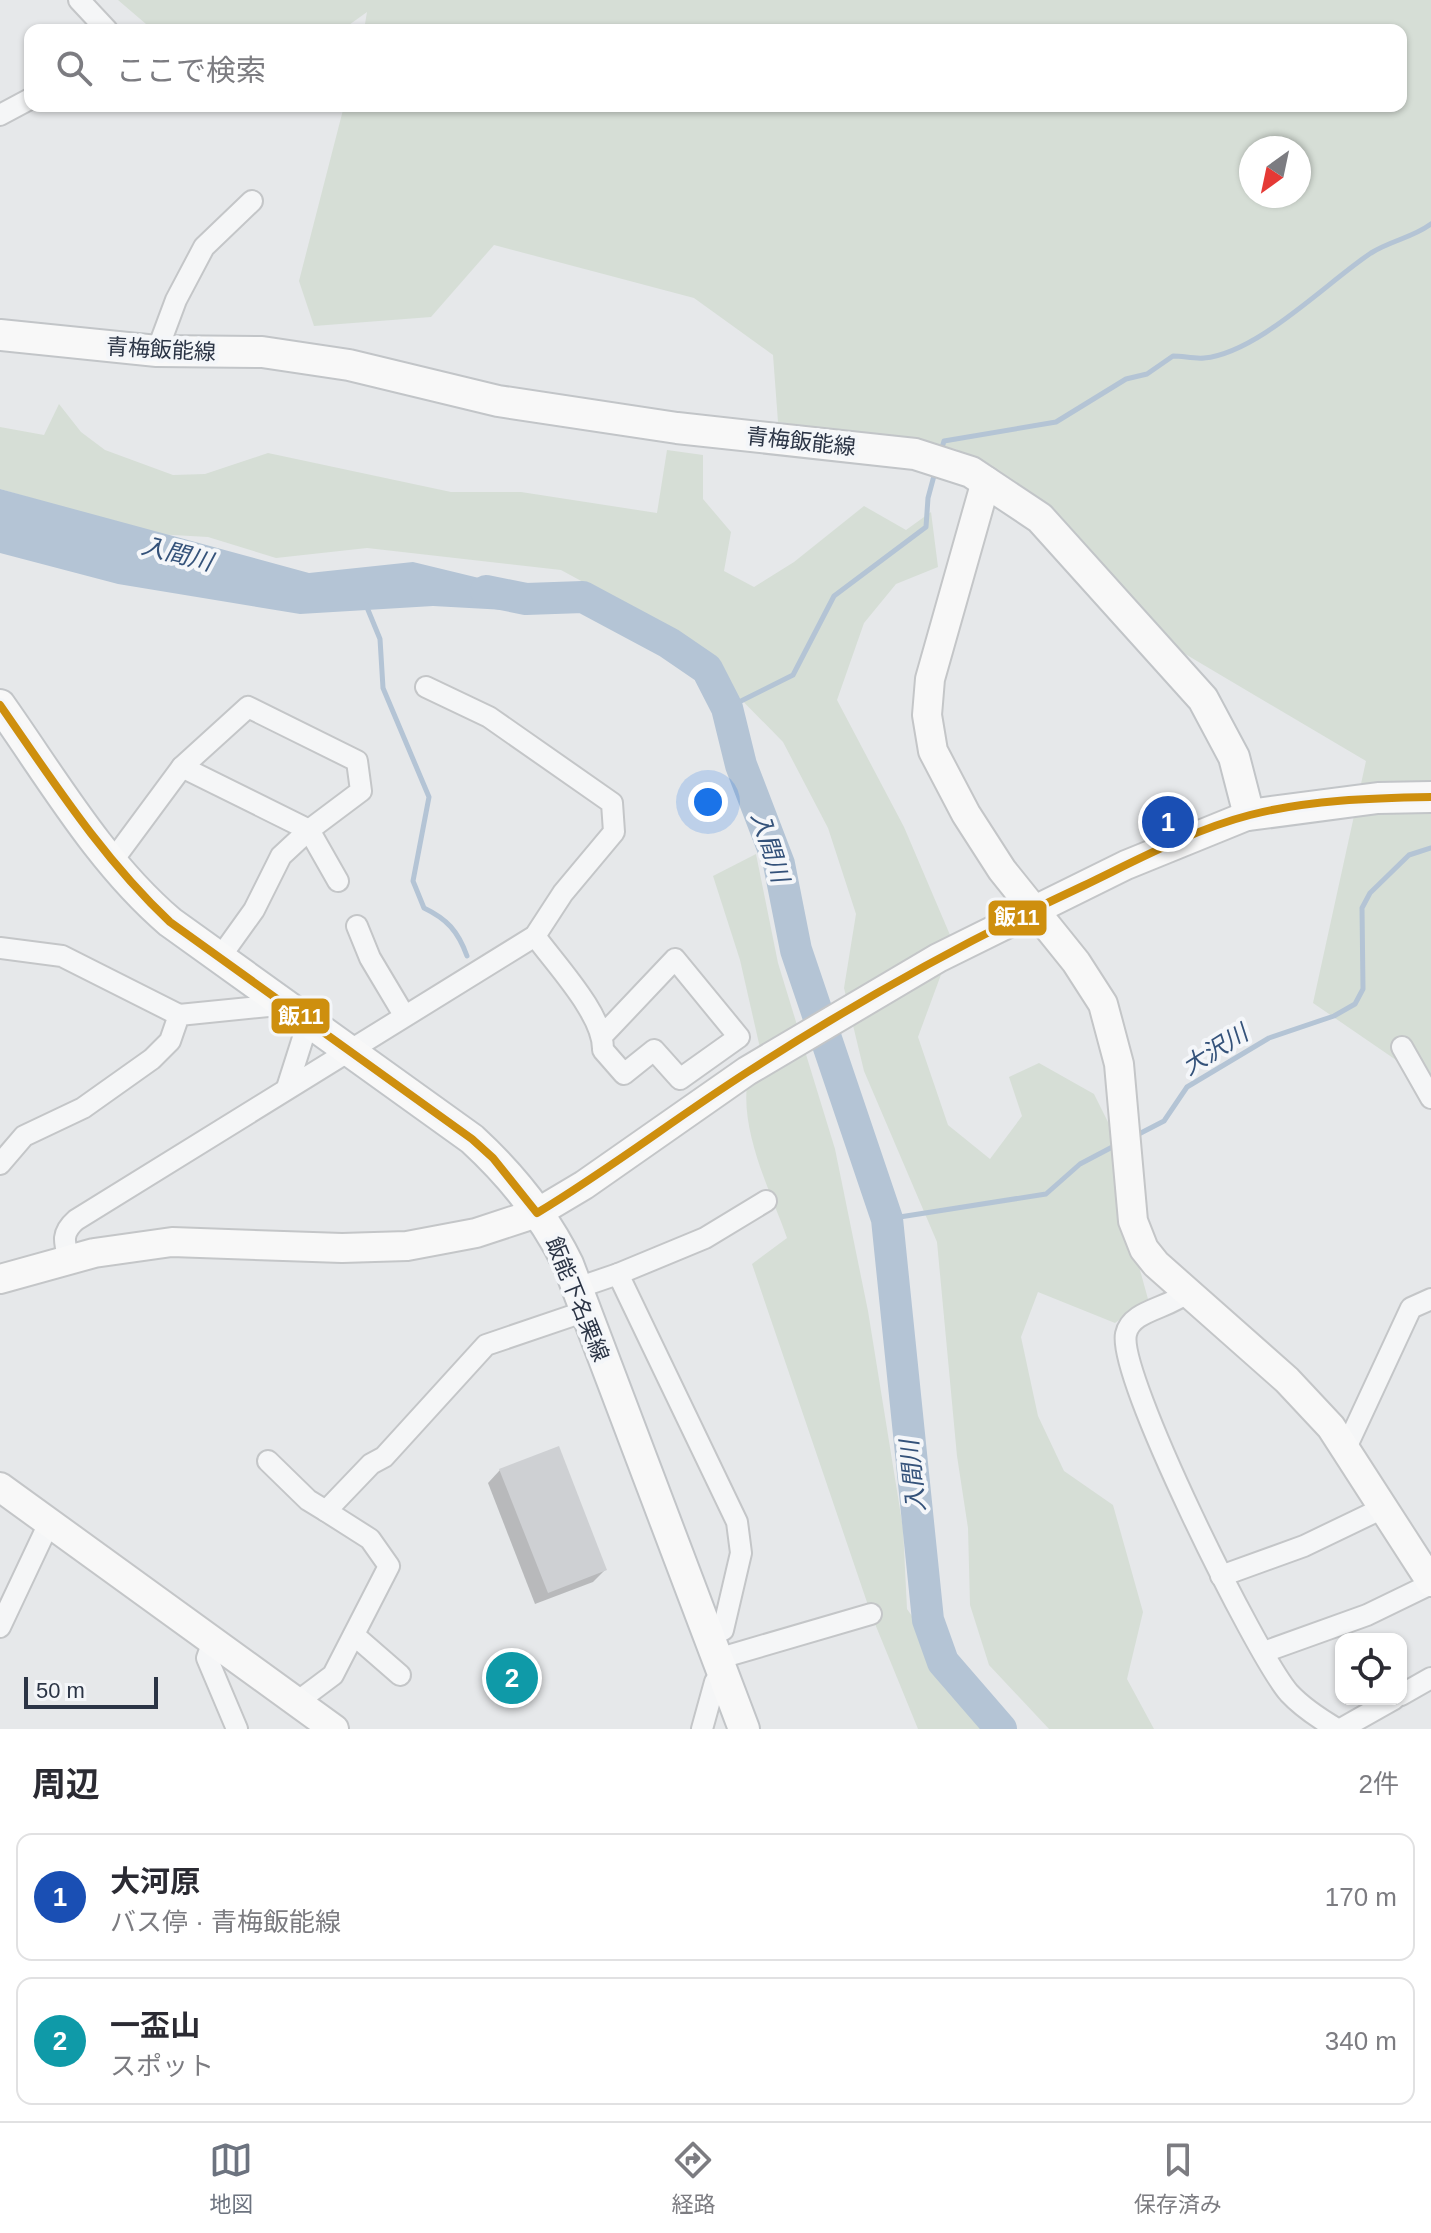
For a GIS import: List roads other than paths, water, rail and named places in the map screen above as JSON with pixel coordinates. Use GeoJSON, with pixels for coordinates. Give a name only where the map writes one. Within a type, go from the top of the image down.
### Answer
{"type":"FeatureCollection","features":[{"type":"Feature","properties":{"kind":"main road","name":"青梅飯能線"},"geometry":{"type":"LineString","coordinates":[[0,335],[157,351],[262,352],[349,365],[498,401],[677,428],[915,454],[974,475],[1040,518],[1203,699],[1234,757],[1249,815]]}},
{"type":"Feature","properties":{"kind":"main road","name":"飯能下名栗線"},"geometry":{"type":"LineString","coordinates":[[0,705],[111,863],[170,922],[472,1139],[493,1158],[553,1233],[582,1300],[744,1729]]}},
{"type":"Feature","properties":{"kind":"main road"},"geometry":{"type":"LineString","coordinates":[[1249,815],[1378,798],[1431,797]]}},
{"type":"Feature","properties":{"kind":"street"},"geometry":{"type":"LineString","coordinates":[[79,0],[101,24]]}},
{"type":"Feature","properties":{"kind":"street"},"geometry":{"type":"LineString","coordinates":[[0,115],[24,102]]}},
{"type":"Feature","properties":{"kind":"street"},"geometry":{"type":"LineString","coordinates":[[157,351],[176,300],[204,247],[252,201]]}},
{"type":"Feature","properties":{"kind":"street"},"geometry":{"type":"LineString","coordinates":[[974,475],[930,679],[927,715],[933,751],[966,814],[1032,909],[1076,962],[1103,1004],[1119,1064],[1137,1235],[1156,1264],[1287,1380],[1331,1427],[1431,1583],[1367,1615],[1264,1652]]}},
{"type":"Feature","properties":{"kind":"street"},"geometry":{"type":"LineString","coordinates":[[69,1260],[63,1239],[76,1220],[535,936],[563,893],[614,832],[612,803],[489,717],[426,687]]}},
{"type":"Feature","properties":{"kind":"street"},"geometry":{"type":"LineString","coordinates":[[111,863],[182,767],[248,707],[357,761],[361,791],[309,830],[281,856],[254,910],[221,956]]}},
{"type":"Feature","properties":{"kind":"street"},"geometry":{"type":"LineString","coordinates":[[182,767],[309,830],[338,881]]}},
{"type":"Feature","properties":{"kind":"street"},"geometry":{"type":"LineString","coordinates":[[0,1279],[132,1246],[186,1241],[342,1248],[407,1246],[476,1233],[537,1213],[584,1185],[747,1071],[938,958],[1032,909],[1140,859],[1249,815]]}},
{"type":"Feature","properties":{"kind":"street"},"geometry":{"type":"LineString","coordinates":[[357,926],[370,958],[404,1015]]}},
{"type":"Feature","properties":{"kind":"street"},"geometry":{"type":"LineString","coordinates":[[535,936],[604,1034],[603,1050],[624,1074],[654,1050],[680,1079],[739,1037],[675,959],[604,1034]]}},
{"type":"Feature","properties":{"kind":"street"},"geometry":{"type":"LineString","coordinates":[[0,948],[62,956],[179,1015],[299,1012],[287,1088]]}},
{"type":"Feature","properties":{"kind":"street"},"geometry":{"type":"LineString","coordinates":[[0,1164],[24,1136],[83,1108],[152,1059],[170,1041],[179,1015]]}},
{"type":"Feature","properties":{"kind":"street"},"geometry":{"type":"LineString","coordinates":[[1402,1047],[1431,1098]]}},
{"type":"Feature","properties":{"kind":"street"},"geometry":{"type":"LineString","coordinates":[[326,1511],[371,1464],[384,1457],[486,1345],[582,1300],[618,1274],[705,1238],[766,1201]]}},
{"type":"Feature","properties":{"kind":"street"},"geometry":{"type":"LineString","coordinates":[[618,1274],[737,1522],[741,1553],[717,1658],[715,1682],[702,1729]]}},
{"type":"Feature","properties":{"kind":"street"},"geometry":{"type":"LineString","coordinates":[[1188,1292],[1172,1305],[1142,1314],[1130,1322],[1125,1337],[1136,1380],[1170,1467],[1221,1576],[1288,1692],[1339,1729],[1383,1705]]}},
{"type":"Feature","properties":{"kind":"street"},"geometry":{"type":"LineString","coordinates":[[1345,1450],[1411,1308],[1431,1299]]}},
{"type":"Feature","properties":{"kind":"street"},"geometry":{"type":"LineString","coordinates":[[268,1461],[308,1500],[370,1539],[389,1566],[333,1675],[297,1702]]}},
{"type":"Feature","properties":{"kind":"street"},"geometry":{"type":"LineString","coordinates":[[0,1487],[334,1729]]}},
{"type":"Feature","properties":{"kind":"street"},"geometry":{"type":"LineString","coordinates":[[1221,1576],[1304,1546],[1383,1508]]}},
{"type":"Feature","properties":{"kind":"street"},"geometry":{"type":"LineString","coordinates":[[0,1627],[49,1523]]}},
{"type":"Feature","properties":{"kind":"street"},"geometry":{"type":"LineString","coordinates":[[717,1658],[871,1614]]}},
{"type":"Feature","properties":{"kind":"street"},"geometry":{"type":"LineString","coordinates":[[354,1635],[400,1675]]}},
{"type":"Feature","properties":{"kind":"street"},"geometry":{"type":"LineString","coordinates":[[213,1641],[207,1658],[230,1727]]}},
{"type":"Feature","properties":{"kind":"street"},"geometry":{"type":"LineString","coordinates":[[1407,1692],[1431,1678]]}},
{"type":"Feature","properties":{"kind":"water","name":"入間川"},"geometry":{"type":"Polygon","coordinates":[[[0,489],[309,573],[413,562],[525,589],[525,611],[433,606],[300,614],[118,584],[0,553],[0,489]]]}},
{"type":"Feature","properties":{"kind":"waterway"},"geometry":{"type":"LineString","coordinates":[[941,451],[944,441],[1056,422],[1126,379],[1147,374],[1173,356],[1204,358],[1247,344],[1291,315],[1371,253],[1431,224]]}},
{"type":"Feature","properties":{"kind":"waterway"},"geometry":{"type":"LineString","coordinates":[[727,708],[793,675],[834,596],[926,527],[928,498],[935,472]]}},
{"type":"Feature","properties":{"kind":"waterway","name":"入間川"},"geometry":{"type":"LineString","coordinates":[[486,591],[526,599],[583,597],[669,643],[707,669],[727,708],[741,765],[779,864],[796,950],[887,1219],[928,1620],[943,1662],[1001,1729]]}},
{"type":"Feature","properties":{"kind":"waterway"},"geometry":{"type":"LineString","coordinates":[[366,605],[380,639],[383,688],[429,797],[413,881],[424,908],[451,927],[467,956]]}},
{"type":"Feature","properties":{"kind":"waterway","name":"大沢川"},"geometry":{"type":"LineString","coordinates":[[1135,1136],[1164,1121],[1187,1087],[1269,1038],[1334,1016],[1355,1004],[1363,989],[1362,908],[1370,893],[1409,855],[1431,848]]}},
{"type":"Feature","properties":{"kind":"waterway","name":"大沢川"},"geometry":{"type":"LineString","coordinates":[[887,1219],[1046,1194],[1080,1164],[1118,1144]]}},
{"type":"Feature","properties":{"kind":"place","name":"大河原"},"geometry":{"type":"Point","coordinates":[1168,822]}},
{"type":"Feature","properties":{"kind":"place","name":"一盃山"},"geometry":{"type":"Point","coordinates":[512,1678]}}]}
